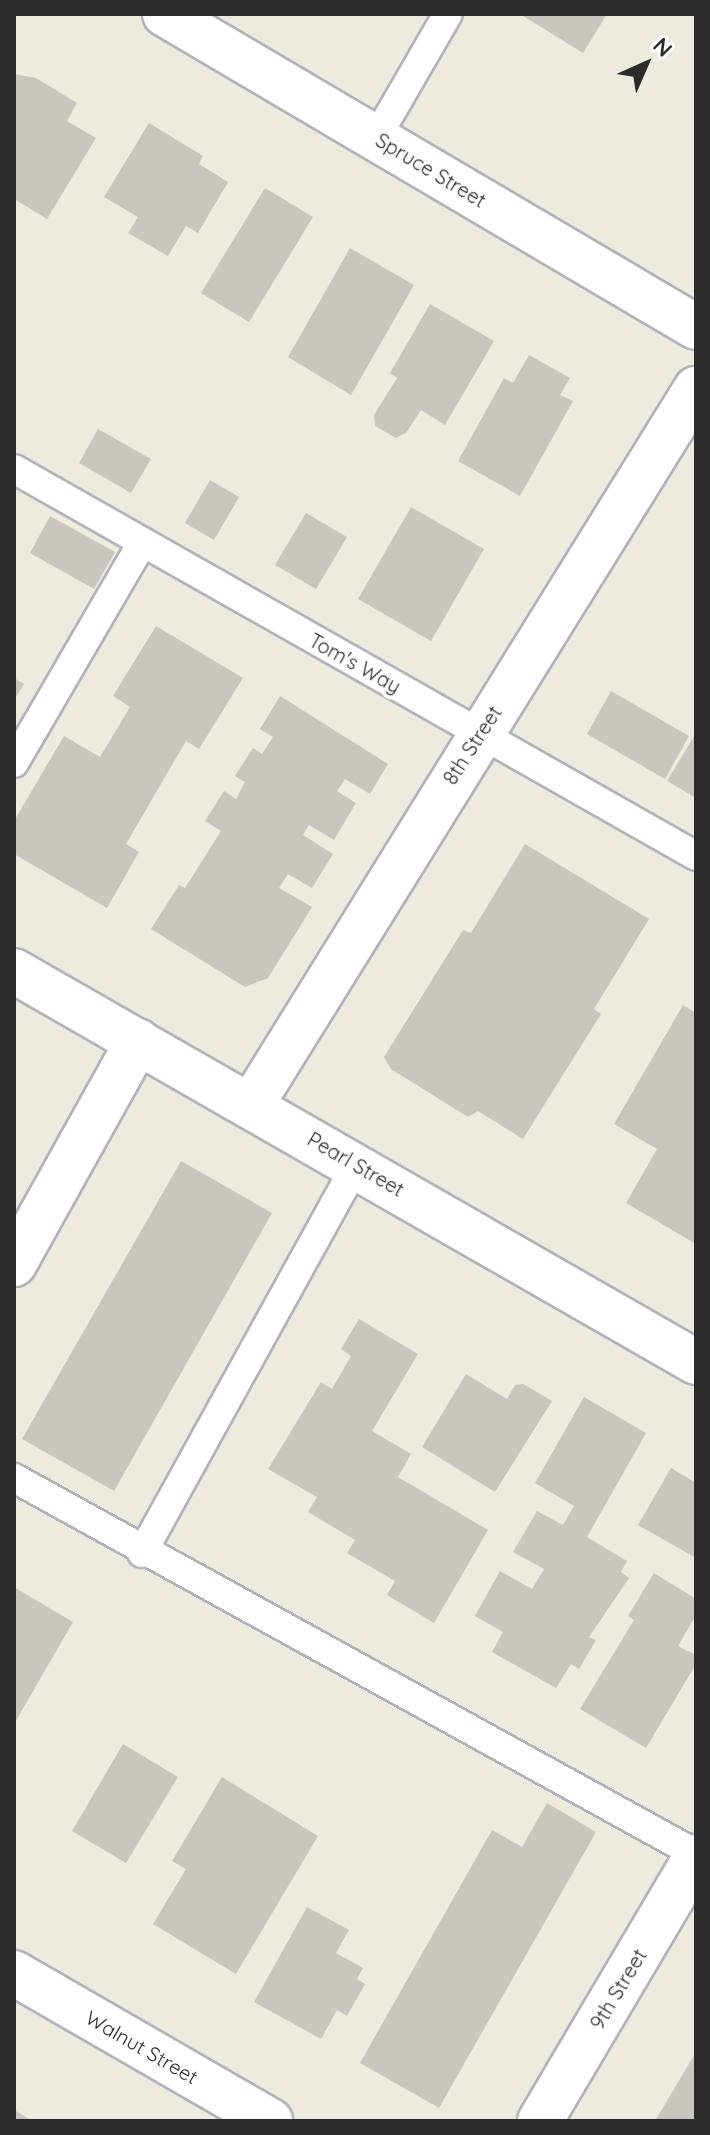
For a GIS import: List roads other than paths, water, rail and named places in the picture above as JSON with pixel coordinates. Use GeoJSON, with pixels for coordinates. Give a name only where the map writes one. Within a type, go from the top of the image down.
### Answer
{"type":"FeatureCollection","features":[{"type":"Feature","properties":{"kind":"street","name":"Spruce Street"},"geometry":{"type":"LineString","coordinates":[[165,14],[696,327]]}},
{"type":"Feature","properties":{"kind":"street","name":"8th Street"},"geometry":{"type":"LineString","coordinates":[[252,1104],[479,733],[696,389]]}},
{"type":"Feature","properties":{"kind":"street","name":"Pearl Street"},"geometry":{"type":"LineString","coordinates":[[14,971],[357,1164],[696,1362]]}},
{"type":"Feature","properties":{"kind":"street"},"geometry":{"type":"LineString","coordinates":[[14,1264],[138,1041]]}},
{"type":"Feature","properties":{"kind":"street","name":"9th Street"},"geometry":{"type":"LineString","coordinates":[[540,2121],[696,1856]]}},
{"type":"Feature","properties":{"kind":"street","name":"Walnut Street"},"geometry":{"type":"LineString","coordinates":[[14,1973],[270,2121]]}},
{"type":"Feature","properties":{"kind":"lane"},"geometry":{"type":"LineString","coordinates":[[376,138],[448,14]]}},
{"type":"Feature","properties":{"kind":"lane","name":"Tom's Way"},"geometry":{"type":"LineString","coordinates":[[14,469],[696,856]]}},
{"type":"Feature","properties":{"kind":"lane"},"geometry":{"type":"LineString","coordinates":[[14,763],[142,543]]}},
{"type":"Feature","properties":{"kind":"lane"},"geometry":{"type":"LineString","coordinates":[[142,1553],[357,1164]]}},
{"type":"Feature","properties":{"kind":"lane"},"geometry":{"type":"LineString","coordinates":[[14,1478],[142,1553],[696,1856]]}}]}
